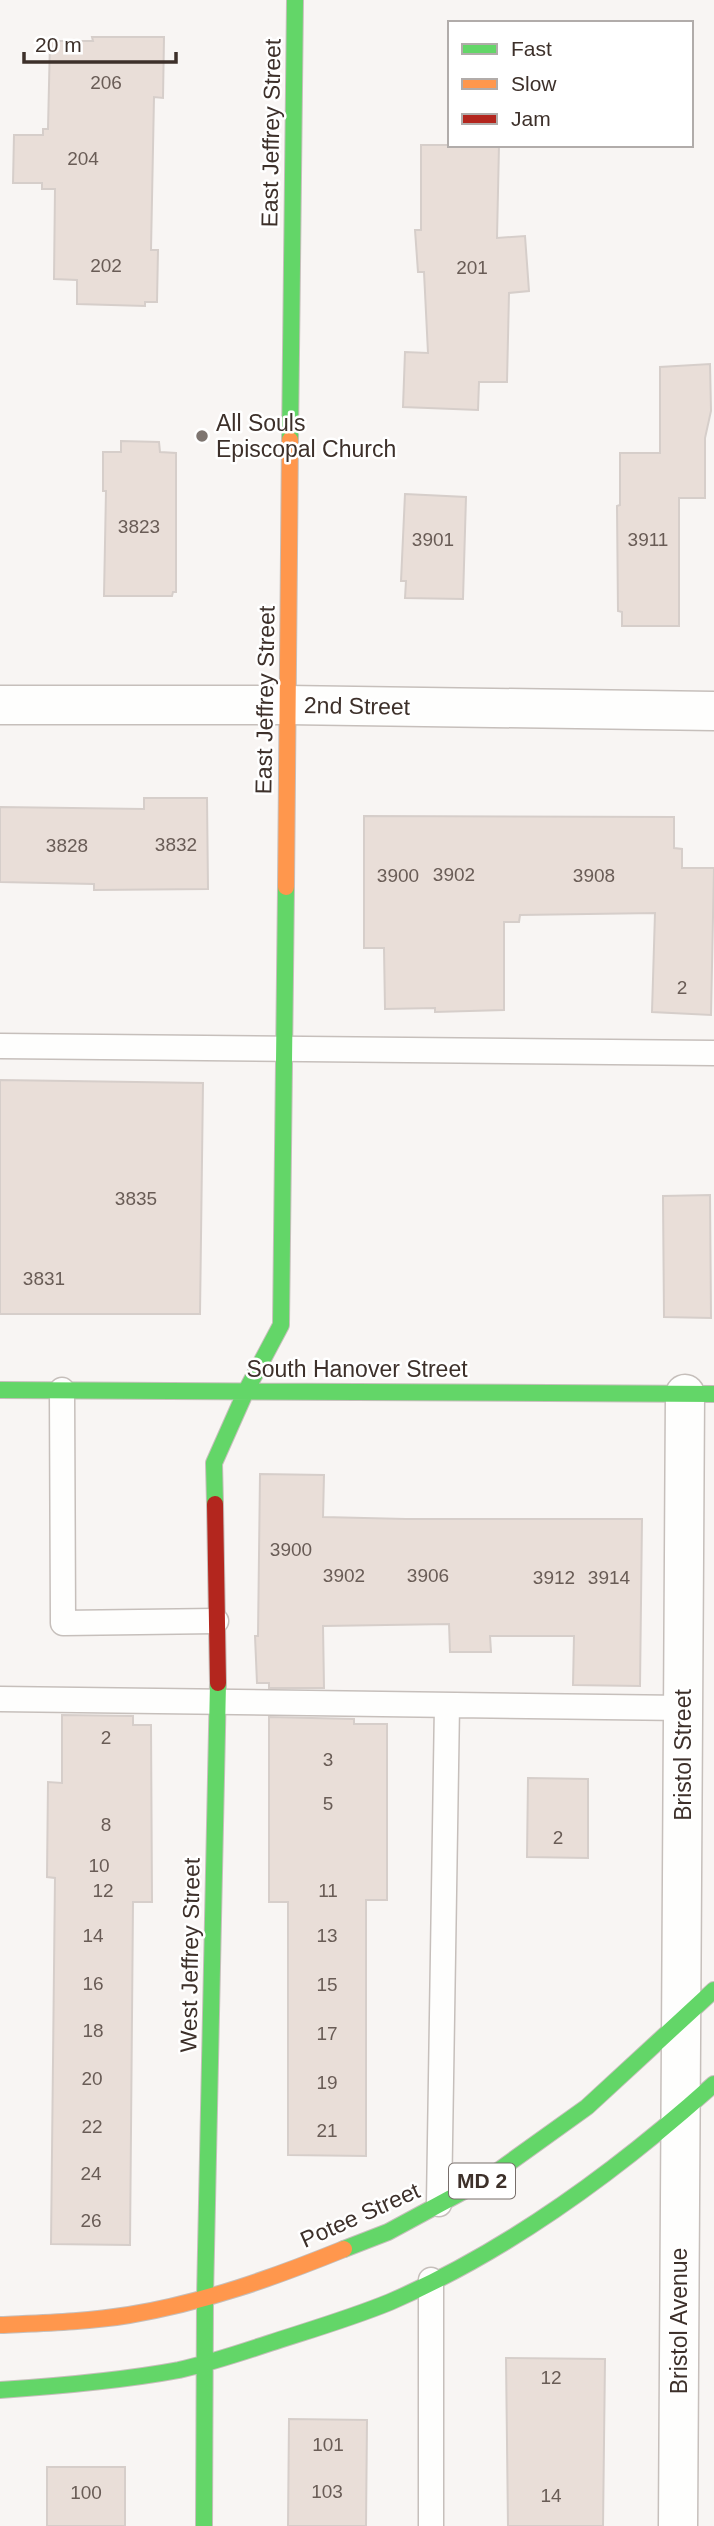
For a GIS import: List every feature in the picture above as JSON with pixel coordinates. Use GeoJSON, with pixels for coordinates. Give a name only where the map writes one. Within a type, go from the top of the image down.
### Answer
{"type":"FeatureCollection","features":[{"type":"Feature","properties":{"kind":"street","name":"East Jeffrey Street"},"geometry":{"type":"LineString","coordinates":[[246,1391],[281,1325],[295,0]]}},
{"type":"Feature","properties":{"kind":"street","name":"2nd Street"},"geometry":{"type":"LineString","coordinates":[[0,705],[287,705],[714,711]]}},
{"type":"Feature","properties":{"kind":"street","name":"South Hanover Street"},"geometry":{"type":"LineString","coordinates":[[0,1390],[699,1394]]}},
{"type":"Feature","properties":{"kind":"street","name":"West Jeffrey Street"},"geometry":{"type":"LineString","coordinates":[[204,2526],[205,2298],[218,1702],[214,1463],[246,1391]]}},
{"type":"Feature","properties":{"kind":"street","name":"Bristol Street"},"geometry":{"type":"LineString","coordinates":[[681,2116],[683,1708],[699,1394]]}},
{"type":"Feature","properties":{"kind":"street","name":"Potee Street"},"geometry":{"type":"LineString","coordinates":[[0,2325],[129,2315],[205,2298],[290,2271],[388,2232],[488,2178],[587,2107],[714,1990]]}},
{"type":"Feature","properties":{"kind":"street","name":"MD 2"},"geometry":{"type":"LineString","coordinates":[[0,2390],[125,2378],[205,2364],[310,2331],[404,2295],[509,2239],[589,2189],[681,2116],[714,2084]]}},
{"type":"Feature","properties":{"kind":"street","name":"Bristol Avenue"},"geometry":{"type":"LineString","coordinates":[[678,2526],[681,2116]]}},
{"type":"Feature","properties":{"kind":"lane"},"geometry":{"type":"LineString","coordinates":[[0,1046],[284,1051],[714,1053]]}},
{"type":"Feature","properties":{"kind":"lane"},"geometry":{"type":"LineString","coordinates":[[62,1390],[62,1623],[216,1622]]}},
{"type":"Feature","properties":{"kind":"lane"},"geometry":{"type":"LineString","coordinates":[[0,1699],[683,1708]]}},
{"type":"Feature","properties":{"kind":"lane"},"geometry":{"type":"LineString","coordinates":[[439,2204],[447,1705]]}},
{"type":"Feature","properties":{"kind":"lane"},"geometry":{"type":"LineString","coordinates":[[431,2280],[431,2526]]}},
{"type":"Feature","properties":{"kind":"building"},"geometry":{"type":"Polygon","coordinates":[[[92,37],[164,37],[163,98],[154,97],[151,250],[158,250],[157,302],[145,302],[145,306],[77,304],[77,280],[54,279],[55,189],[42,189],[42,183],[13,183],[14,135],[43,135],[43,129],[48,129],[50,41],[93,41],[92,37]]]}},
{"type":"Feature","properties":{"kind":"building"},"geometry":{"type":"Polygon","coordinates":[[[421,145],[499,147],[497,238],[525,236],[529,291],[509,293],[507,382],[479,382],[478,410],[403,407],[405,352],[428,353],[424,272],[418,272],[415,230],[421,230],[421,145]]]}},
{"type":"Feature","properties":{"kind":"building"},"geometry":{"type":"Polygon","coordinates":[[[710,364],[711,411],[705,438],[705,498],[679,498],[679,626],[622,626],[622,612],[618,611],[617,506],[620,505],[620,453],[660,453],[660,367],[710,364]]]}},
{"type":"Feature","properties":{"kind":"building"},"geometry":{"type":"Polygon","coordinates":[[[121,441],[159,442],[160,452],[176,453],[176,592],[173,592],[172,596],[104,596],[106,491],[103,491],[103,452],[121,452],[121,441]]]}},
{"type":"Feature","properties":{"kind":"building"},"geometry":{"type":"Polygon","coordinates":[[[405,494],[466,497],[463,599],[405,598],[406,581],[401,581],[405,494]]]}},
{"type":"Feature","properties":{"kind":"building"},"geometry":{"type":"Polygon","coordinates":[[[144,798],[207,798],[208,889],[94,890],[94,884],[0,882],[0,807],[144,809],[144,798]]]}},
{"type":"Feature","properties":{"kind":"building"},"geometry":{"type":"Polygon","coordinates":[[[364,816],[674,817],[674,848],[682,849],[682,868],[714,868],[711,1015],[652,1012],[655,913],[520,915],[519,922],[504,922],[504,1010],[435,1012],[435,1008],[385,1009],[384,948],[364,948],[364,816]]]}},
{"type":"Feature","properties":{"kind":"building"},"geometry":{"type":"Polygon","coordinates":[[[0,1080],[203,1083],[200,1314],[0,1314],[0,1080]]]}},
{"type":"Feature","properties":{"kind":"building"},"geometry":{"type":"Polygon","coordinates":[[[710,1195],[711,1318],[664,1317],[663,1196],[710,1195]]]}},
{"type":"Feature","properties":{"kind":"building"},"geometry":{"type":"Polygon","coordinates":[[[260,1474],[324,1475],[323,1517],[642,1519],[640,1686],[573,1685],[574,1636],[490,1636],[491,1652],[450,1652],[449,1624],[323,1626],[324,1688],[269,1688],[269,1683],[257,1683],[255,1636],[258,1636],[260,1474]]]}},
{"type":"Feature","properties":{"kind":"building"},"geometry":{"type":"Polygon","coordinates":[[[62,1715],[133,1716],[133,1725],[151,1725],[152,1902],[133,1902],[130,2245],[51,2244],[55,1878],[47,1877],[48,1782],[62,1783],[62,1715]]]}},
{"type":"Feature","properties":{"kind":"building"},"geometry":{"type":"Polygon","coordinates":[[[269,1717],[354,1719],[354,1724],[387,1724],[387,1900],[366,1900],[366,2156],[288,2155],[288,1902],[269,1902],[269,1717]]]}},
{"type":"Feature","properties":{"kind":"building"},"geometry":{"type":"Polygon","coordinates":[[[528,1778],[588,1779],[588,1858],[527,1857],[528,1778]]]}},
{"type":"Feature","properties":{"kind":"building"},"geometry":{"type":"Polygon","coordinates":[[[506,2358],[605,2359],[603,2526],[508,2526],[506,2358]]]}},
{"type":"Feature","properties":{"kind":"building"},"geometry":{"type":"Polygon","coordinates":[[[289,2419],[367,2420],[366,2526],[288,2526],[289,2419]]]}},
{"type":"Feature","properties":{"kind":"building"},"geometry":{"type":"Polygon","coordinates":[[[47,2467],[125,2467],[125,2526],[47,2526],[47,2467]]]}},
{"type":"Feature","properties":{"kind":"traffic: fast"},"geometry":{"type":"LineString","coordinates":[[290,440],[295,0]]}},
{"type":"Feature","properties":{"kind":"traffic: fast"},"geometry":{"type":"LineString","coordinates":[[215,1504],[214,1463],[246,1391],[281,1325],[286,887]]}},
{"type":"Feature","properties":{"kind":"traffic: fast"},"geometry":{"type":"LineString","coordinates":[[0,1390],[714,1394]]}},
{"type":"Feature","properties":{"kind":"traffic: fast"},"geometry":{"type":"LineString","coordinates":[[204,2526],[205,2298],[218,1683]]}},
{"type":"Feature","properties":{"kind":"traffic: fast"},"geometry":{"type":"LineString","coordinates":[[344,2249],[388,2232],[488,2178],[587,2107],[714,1990]]}},
{"type":"Feature","properties":{"kind":"traffic: fast"},"geometry":{"type":"LineString","coordinates":[[0,2390],[90,2383],[179,2370],[345,2319],[390,2302],[478,2258],[561,2206],[639,2147],[714,2084]]}},
{"type":"Feature","properties":{"kind":"traffic: slow"},"geometry":{"type":"LineString","coordinates":[[286,887],[290,440]]}},
{"type":"Feature","properties":{"kind":"traffic: slow"},"geometry":{"type":"LineString","coordinates":[[0,2325],[97,2319],[157,2310],[238,2288],[344,2249]]}},
{"type":"Feature","properties":{"kind":"traffic: jam"},"geometry":{"type":"LineString","coordinates":[[215,1504],[218,1683]]}},
{"type":"Feature","properties":{"kind":"place","name":"All Souls Episcopal Church"},"geometry":{"type":"Point","coordinates":[202,436]}}]}
